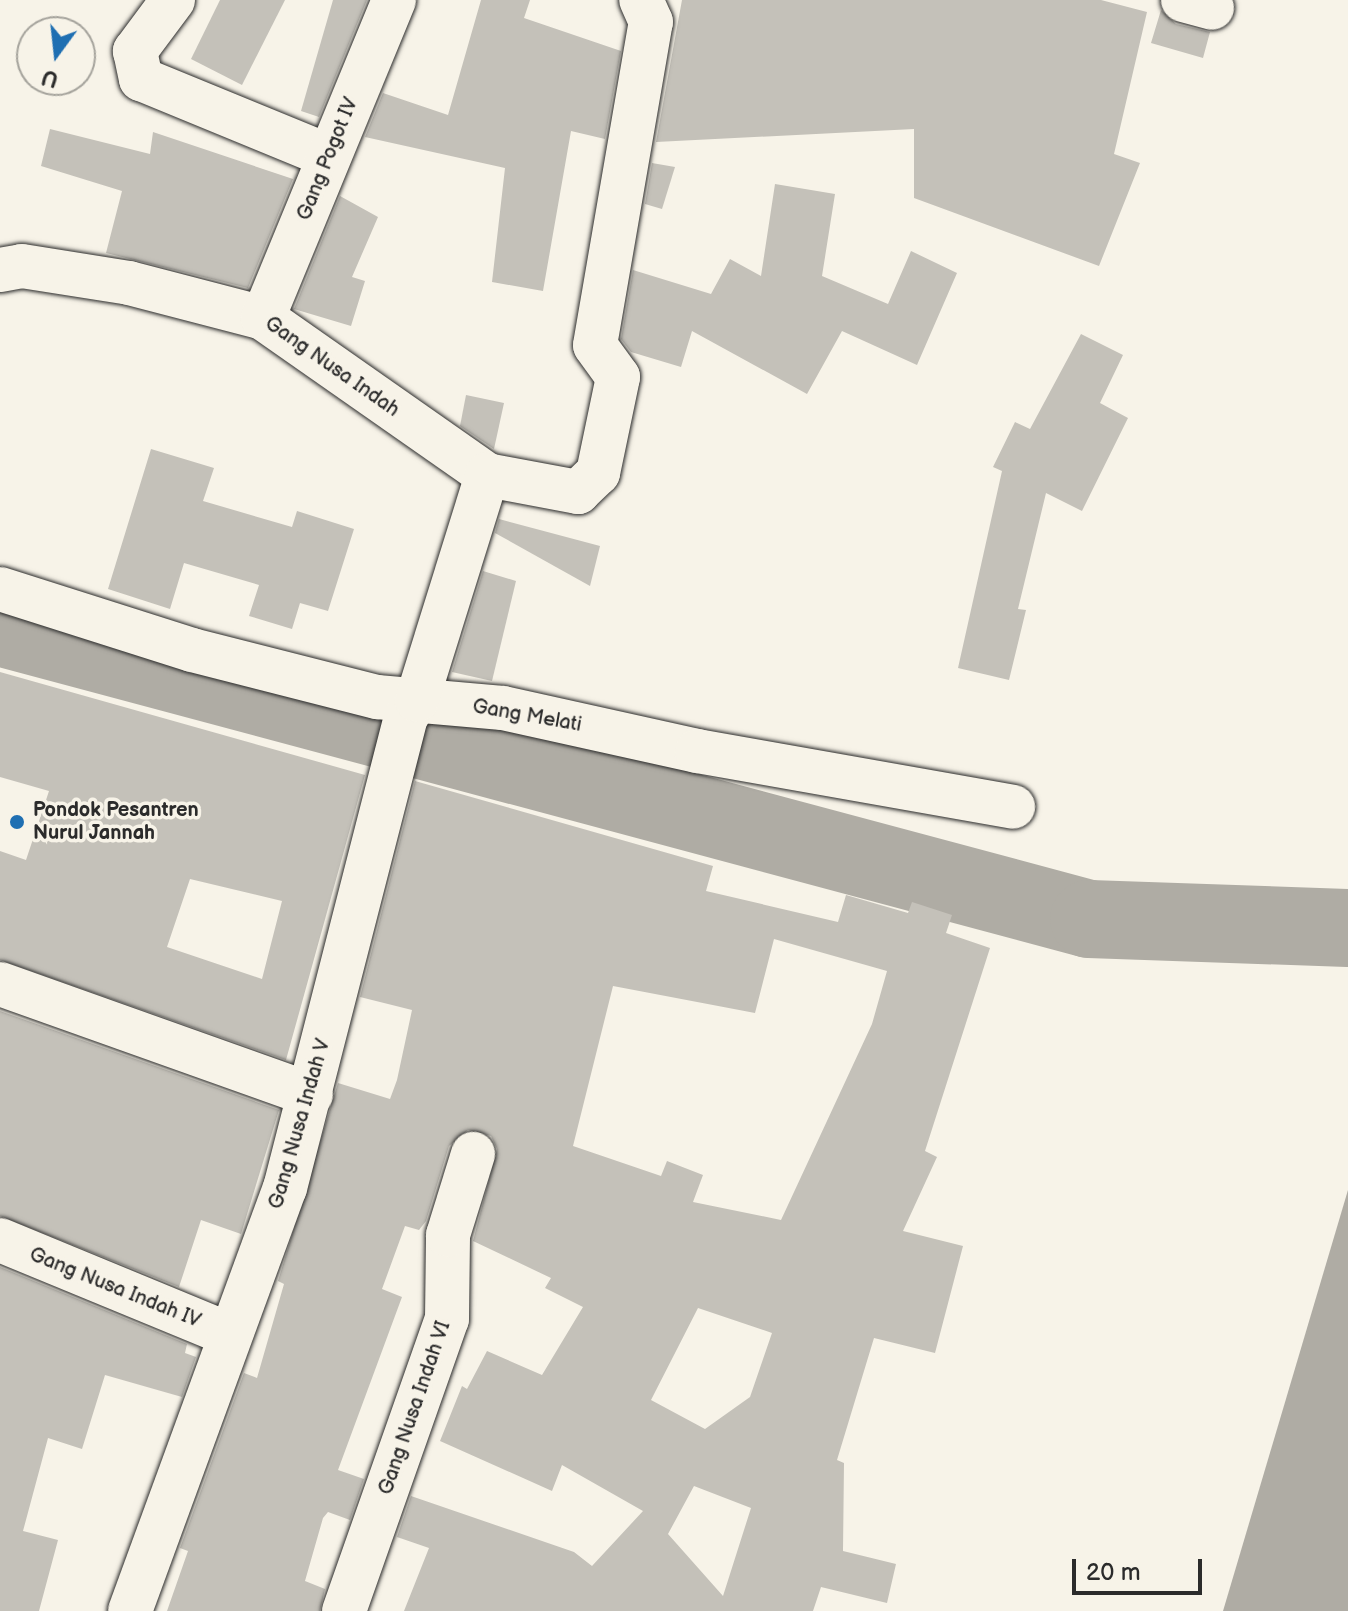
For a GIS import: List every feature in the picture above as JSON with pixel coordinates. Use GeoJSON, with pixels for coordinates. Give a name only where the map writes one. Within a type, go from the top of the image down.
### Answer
{"type":"FeatureCollection","features":[{"type":"Feature","properties":{"kind":"street"},"geometry":{"type":"LineString","coordinates":[[173,0],[135,51],[141,79],[329,156]]}},
{"type":"Feature","properties":{"kind":"street","name":"Gang Pogot IV"},"geometry":{"type":"LineString","coordinates":[[263,318],[394,0]]}},
{"type":"Feature","properties":{"kind":"street"},"geometry":{"type":"LineString","coordinates":[[487,475],[578,492],[598,473],[618,377],[595,345],[651,22],[641,0]]}},
{"type":"Feature","properties":{"kind":"street","name":"Gang Nusa Indah"},"geometry":{"type":"LineString","coordinates":[[11,268],[129,283],[263,318],[487,475]]}},
{"type":"Feature","properties":{"kind":"street","name":"Gang Nusa Indah V"},"geometry":{"type":"LineString","coordinates":[[130,1611],[230,1335],[311,1095],[394,761],[487,475]]}},
{"type":"Feature","properties":{"kind":"street","name":"Gang Melati"},"geometry":{"type":"LineString","coordinates":[[0,589],[192,650],[412,709],[503,708],[697,751],[1013,807]]}},
{"type":"Feature","properties":{"kind":"street"},"geometry":{"type":"LineString","coordinates":[[0,984],[311,1095]]}},
{"type":"Feature","properties":{"kind":"street","name":"Gang Nusa Indah VI"},"geometry":{"type":"LineString","coordinates":[[344,1611],[447,1319],[448,1235],[473,1154]]}},
{"type":"Feature","properties":{"kind":"street","name":"Gang Nusa Indah IV"},"geometry":{"type":"LineString","coordinates":[[0,1240],[230,1335]]}},
{"type":"Feature","properties":{"kind":"shaded area"},"geometry":{"type":"Polygon","coordinates":[[[1348,1190],[1348,1611],[1223,1611],[1348,1190]]]}},
{"type":"Feature","properties":{"kind":"building"},"geometry":{"type":"Polygon","coordinates":[[[220,0],[285,0],[242,85],[191,59],[220,0]]]}},
{"type":"Feature","properties":{"kind":"building"},"geometry":{"type":"Polygon","coordinates":[[[333,0],[367,0],[319,117],[301,111],[333,0]]]}},
{"type":"Feature","properties":{"kind":"building"},"geometry":{"type":"Polygon","coordinates":[[[481,0],[530,0],[524,18],[621,51],[605,139],[571,131],[543,291],[492,282],[505,168],[365,137],[383,93],[448,115],[481,0]]]}},
{"type":"Feature","properties":{"kind":"building"},"geometry":{"type":"Polygon","coordinates":[[[682,0],[1101,0],[1147,12],[1114,154],[1140,163],[1099,266],[914,198],[914,129],[656,142],[682,0]]]}},
{"type":"Feature","properties":{"kind":"building"},"geometry":{"type":"Polygon","coordinates":[[[1161,10],[1176,24],[1210,32],[1203,58],[1151,43],[1161,10]]]}},
{"type":"Feature","properties":{"kind":"building"},"geometry":{"type":"Polygon","coordinates":[[[50,129],[150,154],[153,132],[293,179],[248,288],[106,253],[122,191],[41,166],[50,129]]]}},
{"type":"Feature","properties":{"kind":"building"},"geometry":{"type":"Polygon","coordinates":[[[652,163],[675,167],[662,209],[645,204],[652,163]]]}},
{"type":"Feature","properties":{"kind":"building"},"geometry":{"type":"Polygon","coordinates":[[[775,184],[835,194],[822,276],[888,304],[911,251],[957,273],[917,365],[842,331],[807,394],[692,331],[681,367],[631,352],[621,339],[633,270],[711,294],[730,259],[761,276],[775,184]]]}},
{"type":"Feature","properties":{"kind":"building"},"geometry":{"type":"Polygon","coordinates":[[[340,196],[378,217],[352,277],[365,281],[351,326],[294,309],[340,196]]]}},
{"type":"Feature","properties":{"kind":"building"},"geometry":{"type":"Polygon","coordinates":[[[1081,334],[1123,355],[1100,403],[1128,418],[1082,511],[1046,493],[1018,609],[1026,610],[1009,680],[958,668],[1002,471],[993,467],[1015,422],[1030,429],[1081,334]]]}},
{"type":"Feature","properties":{"kind":"building"},"geometry":{"type":"Polygon","coordinates":[[[466,395],[504,403],[494,449],[460,426],[466,395]]]}},
{"type":"Feature","properties":{"kind":"building"},"geometry":{"type":"Polygon","coordinates":[[[151,449],[214,468],[203,501],[292,527],[297,511],[354,529],[328,611],[300,603],[292,629],[249,616],[259,585],[184,563],[170,609],[108,589],[151,449]]]}},
{"type":"Feature","properties":{"kind":"building"},"geometry":{"type":"Polygon","coordinates":[[[499,519],[600,546],[590,586],[495,533],[499,519]]]}},
{"type":"Feature","properties":{"kind":"building"},"geometry":{"type":"Polygon","coordinates":[[[483,571],[516,581],[492,681],[452,672],[483,571]]]}},
{"type":"Feature","properties":{"kind":"building"},"geometry":{"type":"Polygon","coordinates":[[[0,672],[365,775],[286,1060],[0,960],[0,851],[26,860],[49,791],[0,777],[0,672]],[[190,879],[167,947],[262,979],[282,901],[190,879]]]}},
{"type":"Feature","properties":{"kind":"building"},"geometry":{"type":"Polygon","coordinates":[[[415,781],[713,866],[706,891],[838,922],[846,895],[908,913],[912,902],[952,915],[946,933],[990,948],[925,1151],[937,1157],[903,1231],[963,1246],[935,1353],[874,1338],[837,1460],[844,1463],[843,1551],[896,1564],[887,1603],[821,1587],[813,1611],[404,1611],[429,1548],[397,1537],[411,1496],[574,1552],[592,1566],[643,1511],[562,1465],[552,1491],[440,1441],[462,1386],[467,1389],[487,1351],[542,1375],[583,1307],[545,1288],[551,1278],[473,1241],[497,1149],[491,1136],[468,1130],[449,1146],[426,1221],[419,1230],[405,1226],[382,1289],[402,1297],[338,1470],[364,1479],[350,1520],[328,1512],[323,1518],[305,1581],[325,1589],[320,1611],[167,1611],[188,1551],[180,1548],[244,1373],[257,1378],[284,1284],[278,1281],[338,1083],[390,1099],[397,1080],[412,1010],[360,997],[415,781]],[[774,939],[755,1013],[613,986],[573,1146],[661,1176],[667,1161],[703,1175],[693,1202],[781,1220],[872,1024],[887,971],[774,939]],[[698,1308],[651,1400],[705,1429],[750,1397],[772,1333],[698,1308]],[[694,1486],[668,1534],[723,1596],[751,1508],[694,1486]]]}},
{"type":"Feature","properties":{"kind":"building"},"geometry":{"type":"Polygon","coordinates":[[[0,1011],[279,1110],[241,1234],[201,1220],[179,1287],[0,1216],[0,1011]]]}},
{"type":"Feature","properties":{"kind":"building"},"geometry":{"type":"Polygon","coordinates":[[[0,1267],[187,1344],[185,1353],[196,1357],[182,1397],[105,1375],[82,1449],[48,1438],[23,1531],[58,1540],[39,1611],[0,1611],[0,1267]]]}},
{"type":"Feature","properties":{"kind":"waterway"},"geometry":{"type":"LineString","coordinates":[[0,627],[1089,919],[1348,928]]}},
{"type":"Feature","properties":{"kind":"place","name":"Pondok Pesantren Nurul Jannah"},"geometry":{"type":"Point","coordinates":[17,822]}}]}
